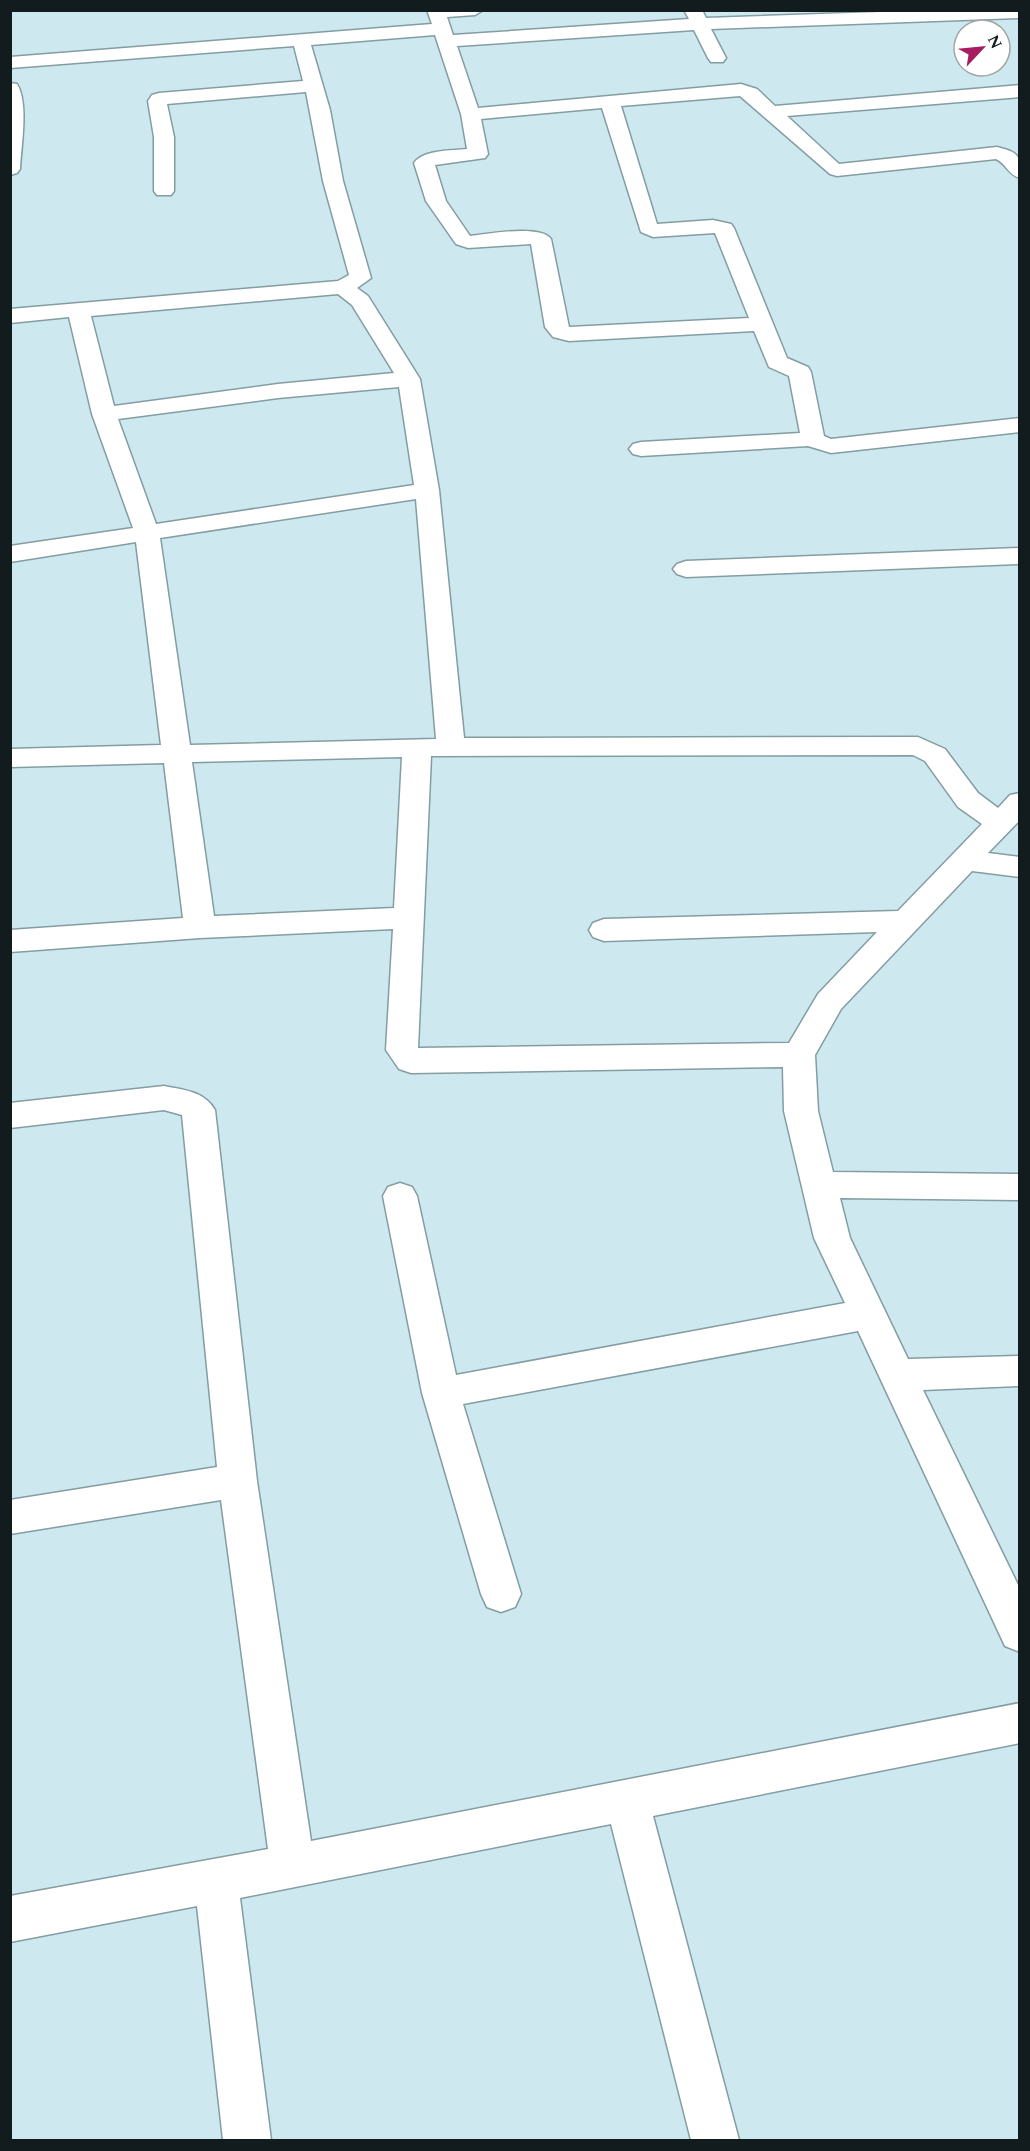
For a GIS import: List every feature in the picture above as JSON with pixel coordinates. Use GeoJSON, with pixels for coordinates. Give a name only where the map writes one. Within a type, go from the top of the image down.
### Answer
{"type":"FeatureCollection","features":[{"type":"Feature","properties":{"kind":"street"},"geometry":{"type":"LineString","coordinates":[[440,23],[476,10]]}},
{"type":"Feature","properties":{"kind":"street"},"geometry":{"type":"LineString","coordinates":[[10,63],[301,40],[440,23],[1020,13]]}},
{"type":"Feature","properties":{"kind":"street"},"geometry":{"type":"LineString","coordinates":[[697,17],[717,58]]}},
{"type":"Feature","properties":{"kind":"street"},"geometry":{"type":"LineString","coordinates":[[440,23],[471,114],[477,155],[428,160],[424,163],[436,201],[465,241],[537,237],[541,239],[556,327],[561,332],[568,334],[762,324]]}},
{"type":"Feature","properties":{"kind":"street"},"geometry":{"type":"LineString","coordinates":[[10,316],[343,287],[360,278],[333,181],[301,40]]}},
{"type":"Feature","properties":{"kind":"street"},"geometry":{"type":"LineString","coordinates":[[164,191],[164,137],[157,101],[159,99],[313,86]]}},
{"type":"Feature","properties":{"kind":"street"},"geometry":{"type":"LineString","coordinates":[[10,88],[14,111],[10,169]]}},
{"type":"Feature","properties":{"kind":"street"},"geometry":{"type":"LineString","coordinates":[[471,114],[741,90],[750,93],[832,168],[837,170],[997,153],[1007,156],[1020,172]]}},
{"type":"Feature","properties":{"kind":"street"},"geometry":{"type":"LineString","coordinates":[[770,112],[1020,91]]}},
{"type":"Feature","properties":{"kind":"street"},"geometry":{"type":"LineString","coordinates":[[610,102],[648,228],[653,231],[714,226],[724,228],[777,362],[800,372],[813,439]]}},
{"type":"Feature","properties":{"kind":"street"},"geometry":{"type":"LineString","coordinates":[[343,287],[360,301],[409,379],[427,490],[451,747]]}},
{"type":"Feature","properties":{"kind":"street"},"geometry":{"type":"LineString","coordinates":[[78,309],[104,414],[147,533],[200,927]]}},
{"type":"Feature","properties":{"kind":"street"},"geometry":{"type":"LineString","coordinates":[[104,414],[279,391],[409,379]]}},
{"type":"Feature","properties":{"kind":"street"},"geometry":{"type":"LineString","coordinates":[[641,449],[813,439],[823,445],[831,446],[1020,425]]}},
{"type":"Feature","properties":{"kind":"street"},"geometry":{"type":"LineString","coordinates":[[10,554],[427,490]]}},
{"type":"Feature","properties":{"kind":"street"},"geometry":{"type":"LineString","coordinates":[[686,569],[1020,556]]}},
{"type":"Feature","properties":{"kind":"street"},"geometry":{"type":"LineString","coordinates":[[10,758],[451,747],[918,746],[935,755],[968,800],[1009,812],[829,1002],[799,1055],[801,1111],[832,1238],[1020,1633]]}},
{"type":"Feature","properties":{"kind":"street"},"geometry":{"type":"LineString","coordinates":[[417,748],[402,1050],[411,1061],[799,1055]]}},
{"type":"Feature","properties":{"kind":"street"},"geometry":{"type":"LineString","coordinates":[[964,860],[1020,867]]}},
{"type":"Feature","properties":{"kind":"street"},"geometry":{"type":"LineString","coordinates":[[10,941],[200,927],[409,918]]}},
{"type":"Feature","properties":{"kind":"street"},"geometry":{"type":"LineString","coordinates":[[604,930],[906,921]]}},
{"type":"Feature","properties":{"kind":"street"},"geometry":{"type":"LineString","coordinates":[[10,1116],[164,1098],[189,1103],[198,1110],[238,1481],[293,1866]]}},
{"type":"Feature","properties":{"kind":"street"},"geometry":{"type":"LineString","coordinates":[[819,1185],[1020,1188]]}},
{"type":"Feature","properties":{"kind":"street"},"geometry":{"type":"LineString","coordinates":[[400,1196],[441,1393],[501,1594]]}},
{"type":"Feature","properties":{"kind":"street"},"geometry":{"type":"LineString","coordinates":[[441,1393],[868,1314]]}},
{"type":"Feature","properties":{"kind":"street"},"geometry":{"type":"LineString","coordinates":[[897,1375],[1020,1371]]}},
{"type":"Feature","properties":{"kind":"street"},"geometry":{"type":"LineString","coordinates":[[10,1517],[238,1481]]}},
{"type":"Feature","properties":{"kind":"street"},"geometry":{"type":"LineString","coordinates":[[10,1919],[216,1881],[1020,1723]]}},
{"type":"Feature","properties":{"kind":"street"},"geometry":{"type":"LineString","coordinates":[[627,1800],[715,2140]]}},
{"type":"Feature","properties":{"kind":"street"},"geometry":{"type":"LineString","coordinates":[[216,1881],[247,2140]]}}]}
